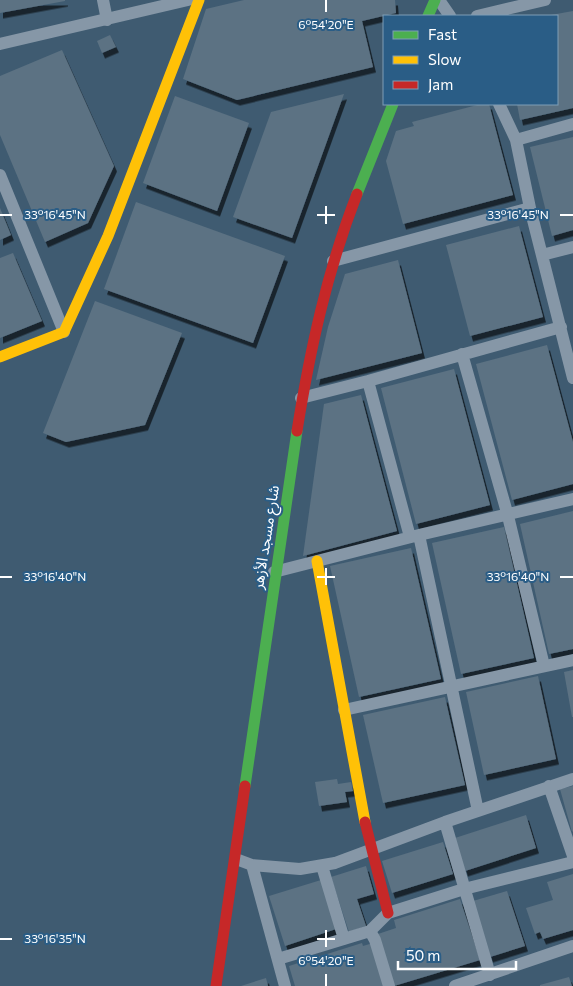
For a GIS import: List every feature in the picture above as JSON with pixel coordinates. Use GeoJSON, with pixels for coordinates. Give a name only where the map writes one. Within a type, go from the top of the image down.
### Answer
{"type":"FeatureCollection","features":[{"type":"Feature","properties":{"kind":"street"},"geometry":{"type":"LineString","coordinates":[[103,0],[107,20]]}},
{"type":"Feature","properties":{"kind":"street"},"geometry":{"type":"LineString","coordinates":[[0,44],[188,0]]}},
{"type":"Feature","properties":{"kind":"street"},"geometry":{"type":"LineString","coordinates":[[0,357],[64,332],[108,236],[199,0]]}},
{"type":"Feature","properties":{"kind":"street"},"geometry":{"type":"LineString","coordinates":[[428,15],[435,0]]}},
{"type":"Feature","properties":{"kind":"street"},"geometry":{"type":"LineString","coordinates":[[439,0],[449,15]]}},
{"type":"Feature","properties":{"kind":"street"},"geometry":{"type":"LineString","coordinates":[[481,15],[546,0]]}},
{"type":"Feature","properties":{"kind":"street","name":"شارع مسجد الأزهر"},"geometry":{"type":"LineString","coordinates":[[216,986],[236,859],[274,572],[301,398],[319,312],[333,261],[365,171],[393,105]]}},
{"type":"Feature","properties":{"kind":"street"},"geometry":{"type":"LineString","coordinates":[[499,105],[516,140],[530,208],[573,375]]}},
{"type":"Feature","properties":{"kind":"street"},"geometry":{"type":"LineString","coordinates":[[516,140],[573,124]]}},
{"type":"Feature","properties":{"kind":"street"},"geometry":{"type":"LineString","coordinates":[[0,175],[64,332]]}},
{"type":"Feature","properties":{"kind":"street"},"geometry":{"type":"LineString","coordinates":[[333,261],[530,208]]}},
{"type":"Feature","properties":{"kind":"street"},"geometry":{"type":"LineString","coordinates":[[542,255],[573,247]]}},
{"type":"Feature","properties":{"kind":"street"},"geometry":{"type":"LineString","coordinates":[[301,398],[561,327]]}},
{"type":"Feature","properties":{"kind":"street"},"geometry":{"type":"LineString","coordinates":[[462,354],[508,516],[544,666]]}},
{"type":"Feature","properties":{"kind":"street"},"geometry":{"type":"LineString","coordinates":[[368,381],[415,536],[452,687],[478,811]]}},
{"type":"Feature","properties":{"kind":"street"},"geometry":{"type":"LineString","coordinates":[[274,572],[415,536],[508,516],[573,499]]}},
{"type":"Feature","properties":{"kind":"street"},"geometry":{"type":"LineString","coordinates":[[317,561],[370,848],[388,913]]}},
{"type":"Feature","properties":{"kind":"street"},"geometry":{"type":"LineString","coordinates":[[344,710],[573,660]]}},
{"type":"Feature","properties":{"kind":"street"},"geometry":{"type":"LineString","coordinates":[[236,859],[252,865],[300,869],[322,866],[573,779]]}},
{"type":"Feature","properties":{"kind":"street"},"geometry":{"type":"LineString","coordinates":[[549,786],[573,856]]}},
{"type":"Feature","properties":{"kind":"street"},"geometry":{"type":"LineString","coordinates":[[445,822],[464,889],[483,980]]}},
{"type":"Feature","properties":{"kind":"street"},"geometry":{"type":"LineString","coordinates":[[278,960],[370,931],[388,913],[464,889],[573,862]]}},
{"type":"Feature","properties":{"kind":"street"},"geometry":{"type":"LineString","coordinates":[[252,865],[285,986]]}},
{"type":"Feature","properties":{"kind":"street"},"geometry":{"type":"LineString","coordinates":[[322,866],[344,939]]}},
{"type":"Feature","properties":{"kind":"street"},"geometry":{"type":"LineString","coordinates":[[370,931],[376,940],[389,986]]}},
{"type":"Feature","properties":{"kind":"street"},"geometry":{"type":"LineString","coordinates":[[455,986],[483,980],[573,946]]}},
{"type":"Feature","properties":{"kind":"building"},"geometry":{"type":"Polygon","coordinates":[[[0,0],[65,0],[65,1],[0,13],[0,0]]]}},
{"type":"Feature","properties":{"kind":"building"},"geometry":{"type":"Polygon","coordinates":[[[244,0],[395,0],[396,13],[362,21],[373,67],[237,100],[183,79],[206,9],[244,0]]]}},
{"type":"Feature","properties":{"kind":"building"},"geometry":{"type":"Polygon","coordinates":[[[573,11],[573,108],[520,120],[517,105],[558,105],[558,15],[551,15],[573,11]]]}},
{"type":"Feature","properties":{"kind":"building"},"geometry":{"type":"Polygon","coordinates":[[[110,35],[116,47],[102,53],[97,41],[110,35]]]}},
{"type":"Feature","properties":{"kind":"building"},"geometry":{"type":"Polygon","coordinates":[[[62,50],[114,166],[88,223],[45,242],[0,135],[0,76],[62,50]]]}},
{"type":"Feature","properties":{"kind":"building"},"geometry":{"type":"Polygon","coordinates":[[[344,94],[292,238],[233,217],[271,112],[344,94]]]}},
{"type":"Feature","properties":{"kind":"building"},"geometry":{"type":"Polygon","coordinates":[[[175,96],[249,123],[217,211],[143,183],[175,96]]]}},
{"type":"Feature","properties":{"kind":"building"},"geometry":{"type":"Polygon","coordinates":[[[477,105],[489,105],[513,195],[403,224],[386,161],[396,131],[414,126],[412,122],[477,105]]]}},
{"type":"Feature","properties":{"kind":"building"},"geometry":{"type":"Polygon","coordinates":[[[573,137],[573,230],[552,236],[530,147],[573,137]]]}},
{"type":"Feature","properties":{"kind":"building"},"geometry":{"type":"Polygon","coordinates":[[[136,202],[285,256],[253,343],[104,289],[136,202]]]}},
{"type":"Feature","properties":{"kind":"building"},"geometry":{"type":"Polygon","coordinates":[[[0,208],[11,235],[0,240],[0,208]]]}},
{"type":"Feature","properties":{"kind":"building"},"geometry":{"type":"Polygon","coordinates":[[[519,226],[543,317],[470,336],[446,245],[519,226]]]}},
{"type":"Feature","properties":{"kind":"building"},"geometry":{"type":"Polygon","coordinates":[[[13,253],[42,321],[0,338],[0,258],[13,253]]]}},
{"type":"Feature","properties":{"kind":"building"},"geometry":{"type":"Polygon","coordinates":[[[398,260],[422,353],[316,380],[328,327],[345,274],[398,260]]]}},
{"type":"Feature","properties":{"kind":"building"},"geometry":{"type":"Polygon","coordinates":[[[95,301],[182,333],[145,425],[66,442],[43,433],[95,301]]]}},
{"type":"Feature","properties":{"kind":"building"},"geometry":{"type":"Polygon","coordinates":[[[547,345],[573,442],[573,484],[512,500],[476,364],[547,345]]]}},
{"type":"Feature","properties":{"kind":"building"},"geometry":{"type":"Polygon","coordinates":[[[454,369],[490,505],[416,524],[381,388],[454,369]]]}},
{"type":"Feature","properties":{"kind":"building"},"geometry":{"type":"Polygon","coordinates":[[[361,395],[397,531],[303,556],[324,404],[361,395]]]}},
{"type":"Feature","properties":{"kind":"building"},"geometry":{"type":"Polygon","coordinates":[[[573,511],[573,649],[549,654],[520,524],[573,511]]]}},
{"type":"Feature","properties":{"kind":"building"},"geometry":{"type":"Polygon","coordinates":[[[504,527],[534,658],[461,674],[432,543],[504,527]]]}},
{"type":"Feature","properties":{"kind":"building"},"geometry":{"type":"Polygon","coordinates":[[[411,548],[441,679],[359,697],[330,566],[411,548]]]}},
{"type":"Feature","properties":{"kind":"building"},"geometry":{"type":"Polygon","coordinates":[[[573,670],[573,717],[572,717],[564,672],[573,670]]]}},
{"type":"Feature","properties":{"kind":"building"},"geometry":{"type":"Polygon","coordinates":[[[538,676],[556,759],[484,775],[466,692],[538,676]]]}},
{"type":"Feature","properties":{"kind":"building"},"geometry":{"type":"Polygon","coordinates":[[[445,697],[465,785],[383,803],[363,715],[445,697]]]}},
{"type":"Feature","properties":{"kind":"building"},"geometry":{"type":"Polygon","coordinates":[[[337,779],[338,784],[351,782],[353,791],[345,792],[347,802],[319,806],[315,782],[337,779]]]}},
{"type":"Feature","properties":{"kind":"building"},"geometry":{"type":"Polygon","coordinates":[[[573,786],[573,831],[572,832],[560,789],[573,786]]]}},
{"type":"Feature","properties":{"kind":"building"},"geometry":{"type":"Polygon","coordinates":[[[526,815],[536,848],[465,871],[455,838],[526,815]]]}},
{"type":"Feature","properties":{"kind":"building"},"geometry":{"type":"Polygon","coordinates":[[[443,842],[453,874],[392,893],[382,861],[443,842]]]}},
{"type":"Feature","properties":{"kind":"building"},"geometry":{"type":"Polygon","coordinates":[[[366,866],[374,894],[357,899],[366,926],[349,932],[331,877],[366,866]]]}},
{"type":"Feature","properties":{"kind":"building"},"geometry":{"type":"Polygon","coordinates":[[[573,874],[573,930],[543,939],[540,932],[535,934],[526,908],[553,900],[547,882],[573,874]]]}},
{"type":"Feature","properties":{"kind":"building"},"geometry":{"type":"Polygon","coordinates":[[[321,880],[336,929],[285,946],[269,896],[321,880]]]}},
{"type":"Feature","properties":{"kind":"building"},"geometry":{"type":"Polygon","coordinates":[[[507,891],[525,946],[490,957],[473,901],[507,891]]]}},
{"type":"Feature","properties":{"kind":"building"},"geometry":{"type":"Polygon","coordinates":[[[460,899],[480,960],[394,986],[378,934],[396,928],[394,920],[460,899]]]}},
{"type":"Feature","properties":{"kind":"building"},"geometry":{"type":"Polygon","coordinates":[[[362,943],[363,946],[373,943],[384,986],[295,986],[289,966],[362,943]]]}},
{"type":"Feature","properties":{"kind":"building"},"geometry":{"type":"Polygon","coordinates":[[[569,977],[572,986],[540,986],[540,985],[569,977]]]}},
{"type":"Feature","properties":{"kind":"building"},"geometry":{"type":"Polygon","coordinates":[[[266,978],[268,986],[241,986],[266,978]]]}},
{"type":"Feature","properties":{"kind":"traffic: fast"},"geometry":{"type":"LineString","coordinates":[[428,15],[435,0]]}},
{"type":"Feature","properties":{"kind":"traffic: fast"},"geometry":{"type":"LineString","coordinates":[[357,194],[393,105]]}},
{"type":"Feature","properties":{"kind":"traffic: fast"},"geometry":{"type":"LineString","coordinates":[[245,786],[297,431]]}},
{"type":"Feature","properties":{"kind":"traffic: slow"},"geometry":{"type":"LineString","coordinates":[[0,357],[64,332],[108,236],[199,0]]}},
{"type":"Feature","properties":{"kind":"traffic: slow"},"geometry":{"type":"LineString","coordinates":[[317,561],[365,822]]}},
{"type":"Feature","properties":{"kind":"traffic: jam"},"geometry":{"type":"LineString","coordinates":[[297,431],[328,281],[357,194]]}},
{"type":"Feature","properties":{"kind":"traffic: jam"},"geometry":{"type":"LineString","coordinates":[[216,986],[245,786]]}},
{"type":"Feature","properties":{"kind":"traffic: jam"},"geometry":{"type":"LineString","coordinates":[[365,822],[388,913]]}}]}
